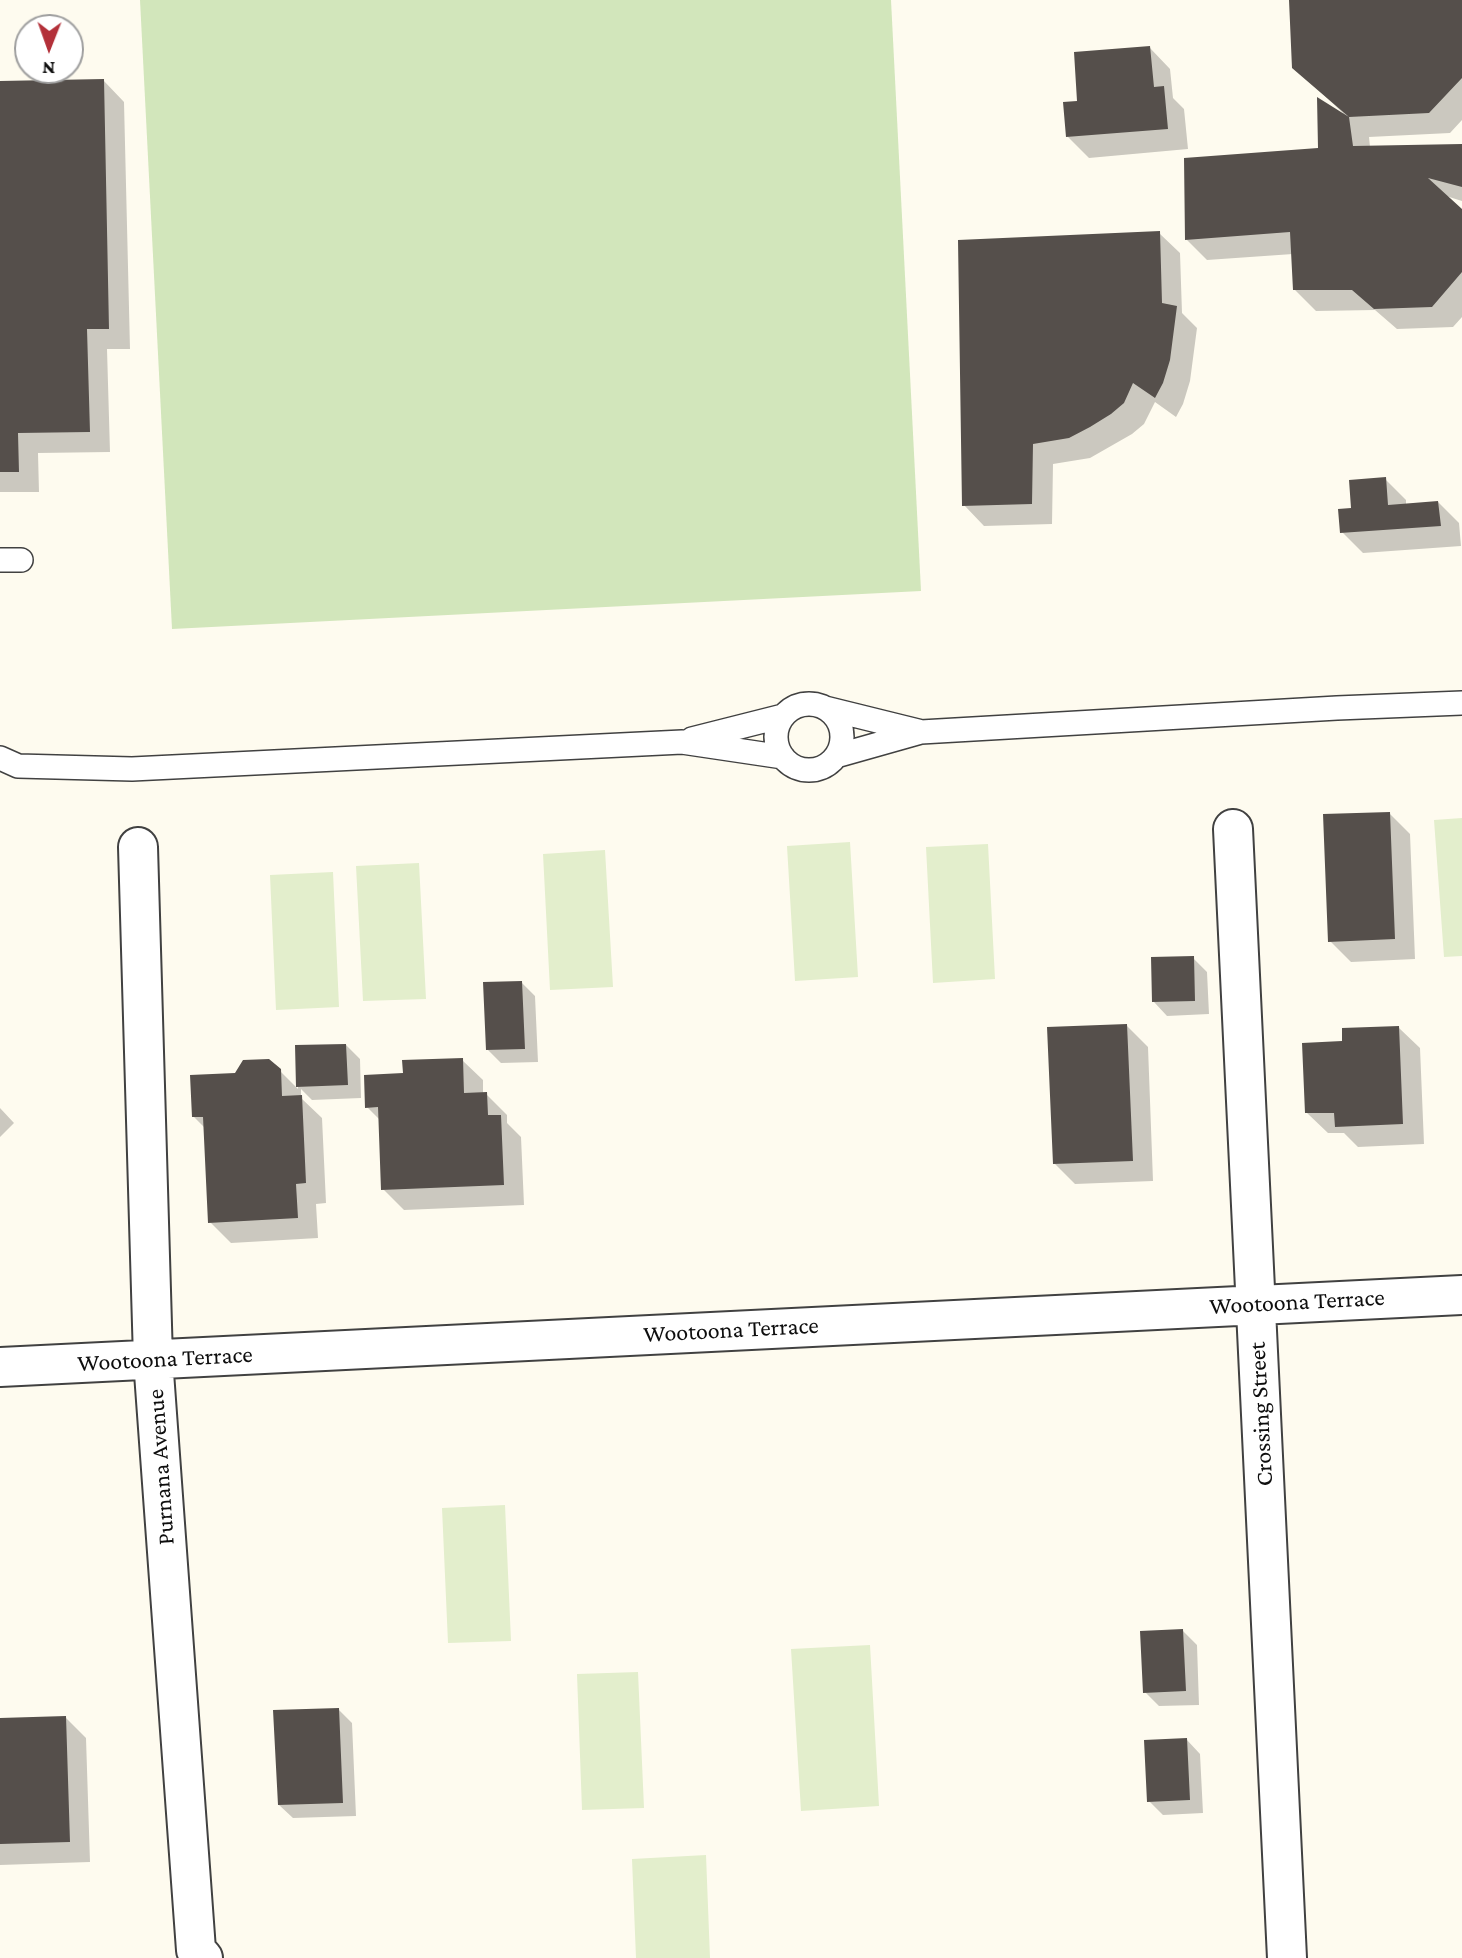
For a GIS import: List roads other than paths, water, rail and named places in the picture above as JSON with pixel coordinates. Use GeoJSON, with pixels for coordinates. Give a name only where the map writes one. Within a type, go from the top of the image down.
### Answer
{"type":"FeatureCollection","features":[{"type":"Feature","properties":{"kind":"street","name":"Crossing Street"},"geometry":{"type":"LineString","coordinates":[[1234,829],[1287,1958]]}},
{"type":"Feature","properties":{"kind":"street","name":"Purnana Avenue"},"geometry":{"type":"LineString","coordinates":[[138,847],[153,1359],[196,1950],[204,1958]]}},
{"type":"Feature","properties":{"kind":"street","name":"Wootoona Terrace"},"geometry":{"type":"LineString","coordinates":[[0,1367],[1462,1295]]}},
{"type":"Feature","properties":{"kind":"lane"},"geometry":{"type":"LineString","coordinates":[[836,755],[921,732],[1462,703]]}},
{"type":"Feature","properties":{"kind":"lane"},"geometry":{"type":"LineString","coordinates":[[825,708],[833,714],[842,735],[841,746],[836,755],[830,763],[810,770],[790,764],[778,748],[778,726],[783,716],[792,708],[802,705],[814,704],[921,732]]}},
{"type":"Feature","properties":{"kind":"lane"},"geometry":{"type":"LineString","coordinates":[[682,742],[783,716]]}},
{"type":"Feature","properties":{"kind":"lane"},"geometry":{"type":"LineString","coordinates":[[0,758],[18,766],[132,769],[682,742],[783,757]]}}]}
